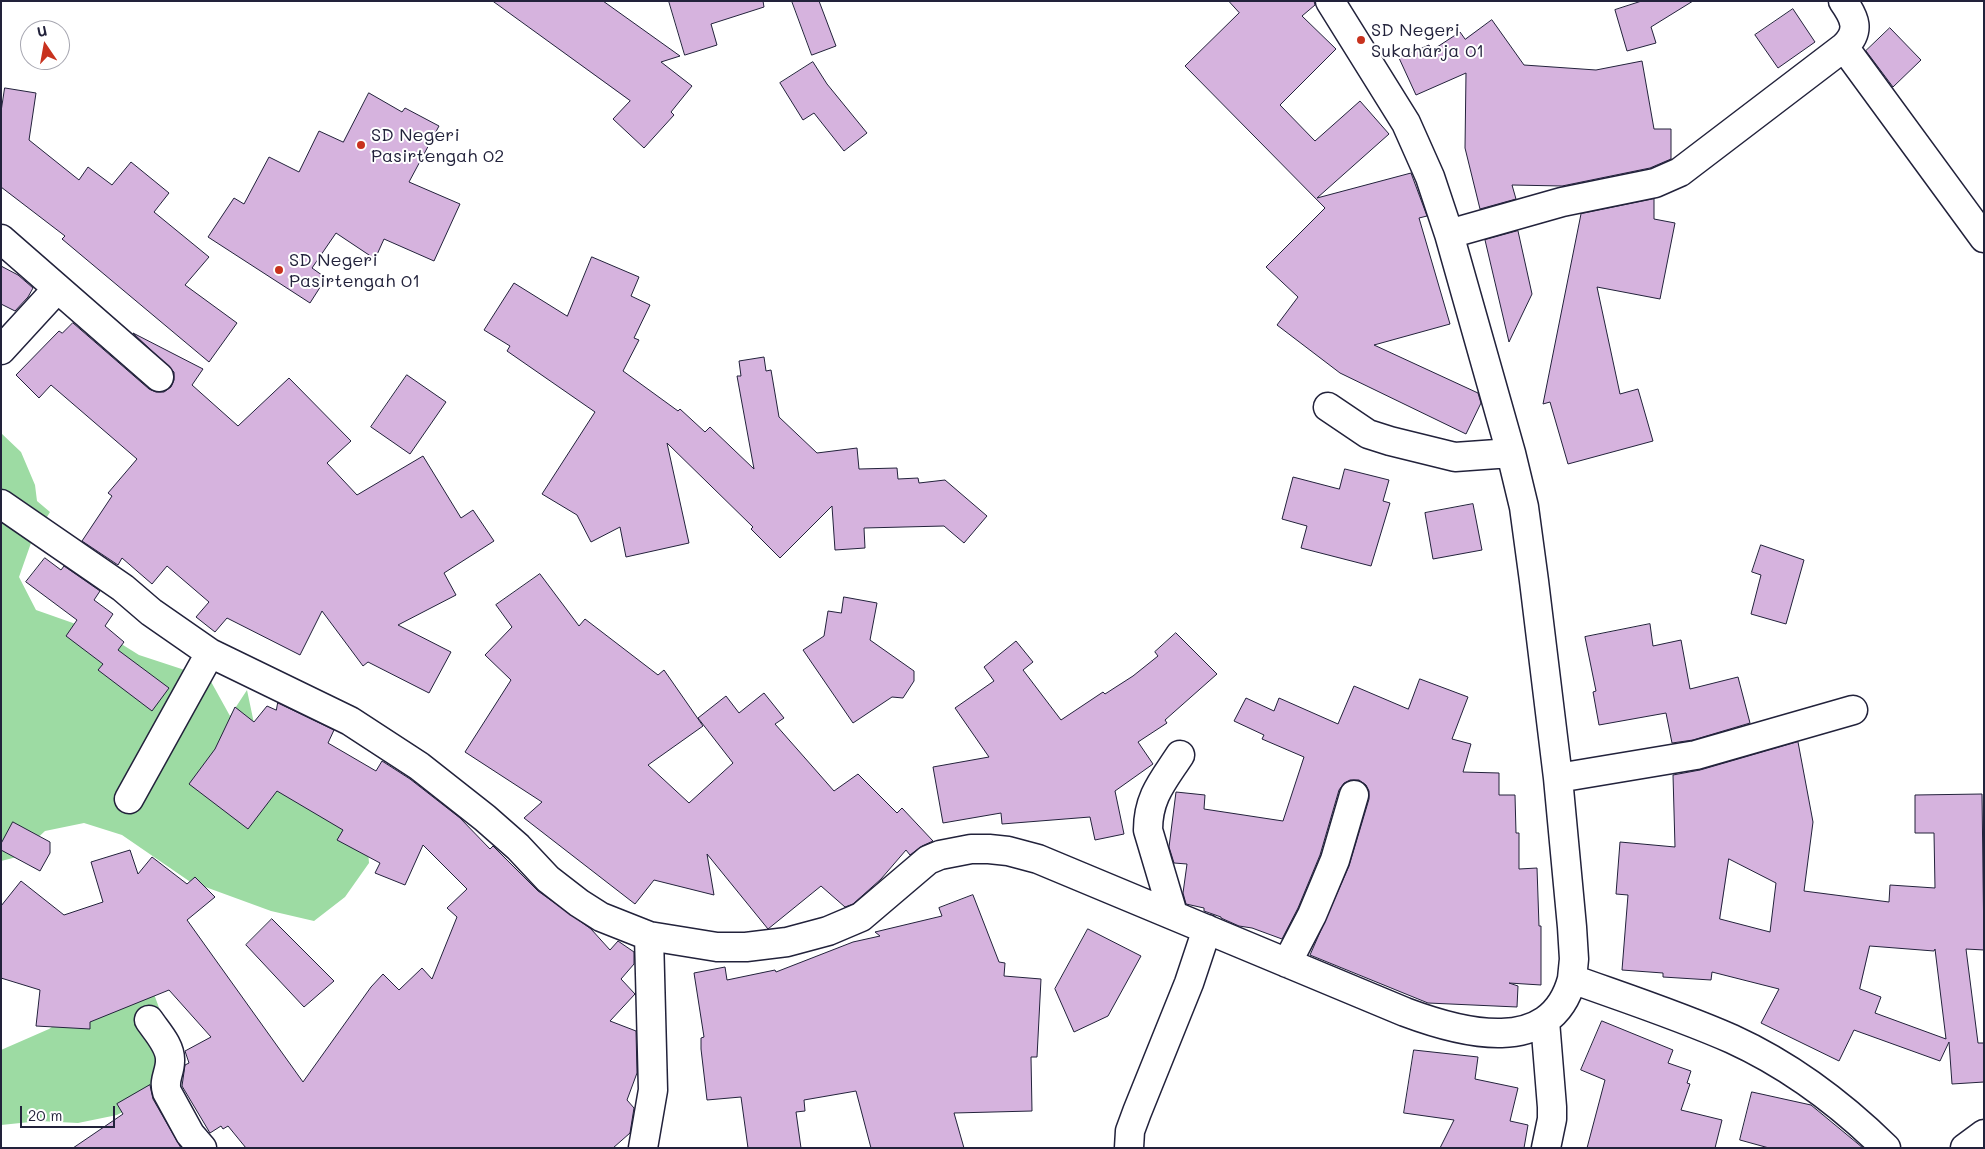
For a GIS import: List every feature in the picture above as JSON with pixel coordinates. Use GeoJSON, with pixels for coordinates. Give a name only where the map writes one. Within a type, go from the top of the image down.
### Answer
{"type":"FeatureCollection","features":[{"type":"Feature","properties":{"kind":"street"},"geometry":{"type":"LineString","coordinates":[[1,504],[123,588],[151,612],[210,653],[350,721],[419,766],[485,818],[518,847],[548,879],[579,903],[600,917],[649,936],[717,946],[746,947],[787,942],[828,931],[861,917],[928,860],[940,855],[971,849],[1008,851],[1038,859],[1080,878],[1447,1027],[1485,1034],[1518,1031],[1545,1022],[1563,1002],[1572,978],[1574,959],[1558,778],[1524,507],[1511,453],[1449,234],[1430,177],[1406,123],[1330,1]]}},
{"type":"Feature","properties":{"kind":"street"},"geometry":{"type":"LineString","coordinates":[[1449,234],[1545,206],[1655,183],[1680,172],[1844,47],[1854,37],[1855,30],[1851,14],[1843,1]]}},
{"type":"Feature","properties":{"kind":"street"},"geometry":{"type":"LineString","coordinates":[[1844,47],[1984,238]]}},
{"type":"Feature","properties":{"kind":"street"},"geometry":{"type":"LineString","coordinates":[[1,239],[159,377]]}},
{"type":"Feature","properties":{"kind":"street"},"geometry":{"type":"LineString","coordinates":[[1,350],[57,289]]}},
{"type":"Feature","properties":{"kind":"street"},"geometry":{"type":"LineString","coordinates":[[1328,407],[1373,436],[1390,441],[1455,457],[1511,453]]}},
{"type":"Feature","properties":{"kind":"street"},"geometry":{"type":"LineString","coordinates":[[129,799],[210,653]]}},
{"type":"Feature","properties":{"kind":"street"},"geometry":{"type":"LineString","coordinates":[[1558,778],[1696,755],[1853,710]]}},
{"type":"Feature","properties":{"kind":"street"},"geometry":{"type":"LineString","coordinates":[[1172,914],[1148,830],[1148,820],[1151,800],[1180,755]]}},
{"type":"Feature","properties":{"kind":"street"},"geometry":{"type":"LineString","coordinates":[[1287,963],[1312,915],[1336,860],[1354,794]]}},
{"type":"Feature","properties":{"kind":"street"},"geometry":{"type":"LineString","coordinates":[[1129,1148],[1130,1131],[1136,1112],[1182,1001],[1207,929]]}},
{"type":"Feature","properties":{"kind":"street"},"geometry":{"type":"LineString","coordinates":[[642,1148],[653,1090],[649,936]]}},
{"type":"Feature","properties":{"kind":"street"},"geometry":{"type":"LineString","coordinates":[[1572,978],[1732,1040],[1824,1094],[1858,1121],[1886,1148]]}},
{"type":"Feature","properties":{"kind":"street"},"geometry":{"type":"LineString","coordinates":[[149,1020],[169,1050],[170,1063],[165,1086],[167,1092],[190,1134],[202,1148]]}},
{"type":"Feature","properties":{"kind":"street"},"geometry":{"type":"LineString","coordinates":[[1545,1022],[1552,1113],[1546,1148]]}},
{"type":"Feature","properties":{"kind":"street"},"geometry":{"type":"LineString","coordinates":[[1965,1148],[1984,1134]]}},
{"type":"Feature","properties":{"kind":"green space"},"geometry":{"type":"Polygon","coordinates":[[[1,433],[21,452],[35,485],[37,501],[50,512],[31,543],[19,577],[36,610],[107,635],[139,655],[209,678],[230,716],[247,690],[256,733],[276,709],[278,710],[366,827],[369,863],[345,897],[314,921],[271,911],[189,881],[122,835],[84,823],[45,831],[17,857],[1,861],[1,433]]]}},
{"type":"Feature","properties":{"kind":"green space"},"geometry":{"type":"Polygon","coordinates":[[[154,994],[166,1027],[151,1097],[117,1115],[78,1123],[40,1121],[1,1125],[1,1050],[49,1029],[90,1001],[154,994]]]}},
{"type":"Feature","properties":{"kind":"building"},"geometry":{"type":"Polygon","coordinates":[[[493,1],[603,1],[680,56],[661,62],[692,86],[671,112],[674,115],[644,148],[613,119],[630,101],[493,1]]]}},
{"type":"Feature","properties":{"kind":"building"},"geometry":{"type":"Polygon","coordinates":[[[669,1],[763,1],[764,7],[711,24],[717,45],[685,55],[669,1]]]}},
{"type":"Feature","properties":{"kind":"building"},"geometry":{"type":"Polygon","coordinates":[[[792,1],[819,1],[836,46],[812,55],[792,1]]]}},
{"type":"Feature","properties":{"kind":"building"},"geometry":{"type":"Polygon","coordinates":[[[1229,1],[1314,1],[1315,5],[1302,16],[1336,49],[1280,105],[1315,141],[1360,101],[1389,134],[1317,198],[1411,173],[1427,216],[1419,218],[1450,324],[1374,345],[1478,393],[1481,403],[1466,434],[1340,373],[1277,325],[1298,297],[1266,267],[1325,208],[1185,66],[1239,13],[1229,1]]]}},
{"type":"Feature","properties":{"kind":"building"},"geometry":{"type":"Polygon","coordinates":[[[1642,1],[1693,1],[1651,27],[1656,43],[1627,51],[1615,10],[1642,1]]]}},
{"type":"Feature","properties":{"kind":"building"},"geometry":{"type":"Polygon","coordinates":[[[1793,9],[1815,42],[1778,68],[1755,35],[1793,9]]]}},
{"type":"Feature","properties":{"kind":"building"},"geometry":{"type":"Polygon","coordinates":[[[1492,20],[1524,65],[1596,70],[1642,61],[1654,129],[1671,129],[1671,159],[1650,168],[1562,186],[1512,185],[1516,199],[1480,209],[1465,148],[1466,73],[1416,95],[1399,58],[1429,45],[1431,51],[1460,32],[1465,39],[1492,20]]]}},
{"type":"Feature","properties":{"kind":"building"},"geometry":{"type":"Polygon","coordinates":[[[1890,28],[1921,60],[1893,87],[1866,51],[1890,28]]]}},
{"type":"Feature","properties":{"kind":"building"},"geometry":{"type":"Polygon","coordinates":[[[813,62],[827,84],[867,133],[844,151],[814,113],[803,120],[780,83],[813,62]]]}},
{"type":"Feature","properties":{"kind":"building"},"geometry":{"type":"Polygon","coordinates":[[[5,88],[36,93],[29,140],[79,180],[88,167],[112,185],[131,162],[169,193],[154,212],[209,257],[185,285],[237,323],[209,362],[62,239],[65,236],[1,187],[1,112],[5,88]]]}},
{"type":"Feature","properties":{"kind":"building"},"geometry":{"type":"Polygon","coordinates":[[[369,93],[402,112],[405,108],[439,126],[409,182],[460,204],[434,261],[384,239],[375,259],[336,233],[312,268],[326,278],[310,303],[208,237],[234,198],[244,204],[269,157],[299,172],[319,131],[343,142],[369,93]]]}},
{"type":"Feature","properties":{"kind":"building"},"geometry":{"type":"Polygon","coordinates":[[[1654,199],[1654,219],[1675,223],[1660,299],[1597,287],[1620,394],[1638,389],[1653,441],[1568,464],[1550,402],[1543,404],[1581,214],[1654,199]]]}},
{"type":"Feature","properties":{"kind":"building"},"geometry":{"type":"Polygon","coordinates":[[[1518,231],[1532,294],[1509,342],[1485,240],[1518,231]]]}},
{"type":"Feature","properties":{"kind":"building"},"geometry":{"type":"Polygon","coordinates":[[[592,257],[639,277],[631,296],[650,305],[634,338],[639,340],[623,371],[678,411],[680,409],[705,432],[710,427],[754,469],[737,376],[741,376],[739,361],[764,357],[766,371],[771,370],[779,417],[817,453],[857,448],[859,469],[897,468],[898,479],[918,478],[919,483],[945,480],[987,516],[964,543],[944,526],[864,528],[865,548],[835,550],[832,506],[780,558],[751,529],[753,527],[667,443],[689,543],[626,557],[620,527],[591,542],[577,515],[542,494],[595,412],[507,351],[510,346],[484,330],[514,283],[567,316],[592,257]]]}},
{"type":"Feature","properties":{"kind":"building"},"geometry":{"type":"Polygon","coordinates":[[[1,266],[18,275],[33,288],[28,297],[15,311],[1,304],[1,266]]]}},
{"type":"Feature","properties":{"kind":"building"},"geometry":{"type":"Polygon","coordinates":[[[73,323],[149,389],[156,392],[164,392],[171,387],[174,380],[174,372],[133,333],[203,369],[192,385],[238,426],[289,378],[351,441],[327,463],[357,495],[423,456],[461,518],[473,510],[494,541],[444,573],[456,595],[398,625],[451,652],[429,693],[368,662],[363,666],[322,611],[300,655],[227,618],[215,632],[196,617],[209,602],[167,566],[152,584],[122,558],[118,565],[82,541],[112,496],[108,493],[137,459],[51,385],[39,398],[16,375],[59,331],[62,333],[73,323]]]}},
{"type":"Feature","properties":{"kind":"building"},"geometry":{"type":"Polygon","coordinates":[[[407,375],[446,402],[410,454],[371,427],[407,375]]]}},
{"type":"Feature","properties":{"kind":"building"},"geometry":{"type":"Polygon","coordinates":[[[1345,469],[1389,480],[1383,501],[1390,503],[1371,566],[1301,548],[1307,526],[1282,519],[1293,477],[1339,489],[1345,469]]]}},
{"type":"Feature","properties":{"kind":"building"},"geometry":{"type":"Polygon","coordinates":[[[1473,504],[1482,550],[1433,559],[1425,513],[1473,504]]]}},
{"type":"Feature","properties":{"kind":"building"},"geometry":{"type":"Polygon","coordinates":[[[1761,545],[1804,560],[1786,624],[1751,614],[1761,575],[1752,572],[1761,545]]]}},
{"type":"Feature","properties":{"kind":"building"},"geometry":{"type":"Polygon","coordinates":[[[45,558],[61,570],[64,566],[100,591],[94,600],[113,614],[105,626],[124,642],[118,650],[169,688],[152,711],[98,670],[103,664],[66,636],[77,620],[26,582],[45,558]]]}},
{"type":"Feature","properties":{"kind":"building"},"geometry":{"type":"Polygon","coordinates":[[[540,574],[579,626],[585,619],[658,675],[664,670],[703,726],[648,765],[689,803],[733,763],[698,718],[726,696],[739,713],[764,693],[784,718],[775,724],[834,791],[858,774],[897,813],[902,808],[933,841],[910,855],[906,850],[881,879],[853,904],[845,907],[821,886],[768,929],[707,854],[714,895],[654,880],[635,904],[524,818],[542,802],[465,752],[511,680],[485,655],[512,627],[496,605],[540,574]]]}},
{"type":"Feature","properties":{"kind":"building"},"geometry":{"type":"Polygon","coordinates":[[[844,597],[877,603],[870,640],[914,671],[914,681],[903,698],[892,697],[853,723],[803,650],[824,636],[828,611],[841,613],[844,597]]]}},
{"type":"Feature","properties":{"kind":"building"},"geometry":{"type":"Polygon","coordinates":[[[1650,624],[1653,646],[1681,640],[1690,689],[1738,677],[1750,723],[1693,740],[1672,743],[1666,713],[1599,725],[1593,692],[1596,691],[1585,637],[1650,624]]]}},
{"type":"Feature","properties":{"kind":"building"},"geometry":{"type":"Polygon","coordinates":[[[1176,633],[1217,674],[1165,720],[1167,723],[1138,742],[1153,764],[1115,791],[1124,834],[1095,840],[1090,817],[1002,824],[1001,813],[943,823],[933,767],[989,757],[955,708],[994,681],[984,667],[1016,641],[1033,662],[1023,670],[1061,720],[1103,692],[1105,694],[1133,676],[1158,656],[1155,652],[1176,633]]]}},
{"type":"Feature","properties":{"kind":"building"},"geometry":{"type":"Polygon","coordinates":[[[1420,679],[1468,697],[1452,739],[1471,744],[1463,772],[1499,773],[1499,795],[1515,795],[1516,833],[1519,833],[1519,869],[1537,868],[1539,926],[1541,926],[1541,985],[1509,983],[1518,986],[1517,1007],[1428,1003],[1310,955],[1349,866],[1369,799],[1369,791],[1366,785],[1359,780],[1350,780],[1344,783],[1339,790],[1320,855],[1298,908],[1282,939],[1252,928],[1239,926],[1204,911],[1204,908],[1186,904],[1183,893],[1187,864],[1174,863],[1169,847],[1176,792],[1205,795],[1204,809],[1283,821],[1304,757],[1262,739],[1264,735],[1234,721],[1246,698],[1274,711],[1279,698],[1338,724],[1354,686],[1408,709],[1420,679]]]}},
{"type":"Feature","properties":{"kind":"building"},"geometry":{"type":"Polygon","coordinates":[[[278,703],[334,730],[328,743],[376,771],[382,761],[410,779],[460,818],[490,849],[493,846],[538,891],[591,929],[610,950],[618,941],[634,952],[634,964],[621,979],[635,994],[610,1021],[636,1031],[637,1073],[627,1100],[634,1108],[630,1133],[613,1148],[246,1148],[228,1126],[223,1129],[221,1126],[210,1133],[182,1086],[185,1065],[189,1063],[185,1051],[211,1037],[169,990],[90,1022],[90,1029],[36,1026],[40,990],[1,978],[1,906],[21,881],[64,915],[103,902],[91,862],[130,850],[138,874],[152,857],[187,884],[195,877],[215,897],[187,920],[303,1082],[371,987],[383,974],[399,990],[422,968],[432,979],[457,917],[447,908],[467,889],[423,845],[405,885],[375,873],[380,863],[337,840],[343,830],[277,791],[248,829],[189,784],[215,749],[235,707],[254,722],[267,706],[276,710],[278,703]]]}},
{"type":"Feature","properties":{"kind":"building"},"geometry":{"type":"Polygon","coordinates":[[[1798,742],[1813,822],[1804,891],[1889,902],[1890,885],[1935,888],[1934,833],[1915,833],[1915,795],[1982,794],[1984,950],[1966,949],[1978,1043],[1984,1043],[1984,1082],[1952,1084],[1949,1042],[1940,1061],[1854,1030],[1839,1061],[1761,1023],[1779,989],[1712,972],[1711,980],[1663,977],[1663,973],[1622,970],[1628,895],[1616,894],[1620,842],[1675,847],[1673,775],[1700,770],[1798,742]],[[1729,859],[1720,919],[1770,932],[1776,883],[1729,859]],[[1870,946],[1860,989],[1881,997],[1875,1013],[1946,1039],[1935,949],[1934,951],[1870,946]]]}},
{"type":"Feature","properties":{"kind":"building"},"geometry":{"type":"Polygon","coordinates":[[[13,822],[50,842],[50,853],[40,871],[1,850],[1,844],[13,822]]]}},
{"type":"Feature","properties":{"kind":"building"},"geometry":{"type":"Polygon","coordinates":[[[973,895],[999,962],[1005,963],[1004,976],[1041,979],[1037,1057],[1031,1057],[1032,1111],[954,1113],[964,1148],[871,1148],[856,1091],[804,1100],[805,1111],[796,1112],[801,1148],[748,1148],[741,1097],[707,1100],[701,1049],[701,1038],[704,1037],[694,973],[725,967],[727,980],[775,970],[776,972],[853,942],[880,936],[875,932],[942,916],[939,908],[973,895]]]}},
{"type":"Feature","properties":{"kind":"building"},"geometry":{"type":"Polygon","coordinates":[[[272,919],[334,981],[304,1007],[246,945],[272,919]]]}},
{"type":"Feature","properties":{"kind":"building"},"geometry":{"type":"Polygon","coordinates":[[[1088,929],[1141,956],[1108,1016],[1074,1032],[1055,989],[1088,929]]]}},
{"type":"Feature","properties":{"kind":"building"},"geometry":{"type":"Polygon","coordinates":[[[1602,1021],[1673,1050],[1668,1063],[1691,1071],[1687,1083],[1690,1084],[1681,1110],[1722,1120],[1715,1148],[1587,1148],[1605,1080],[1581,1070],[1602,1021]]]}},
{"type":"Feature","properties":{"kind":"building"},"geometry":{"type":"Polygon","coordinates":[[[1414,1050],[1478,1057],[1475,1079],[1518,1088],[1510,1121],[1528,1125],[1524,1148],[1440,1148],[1454,1120],[1404,1113],[1414,1050]]]}},
{"type":"Feature","properties":{"kind":"building"},"geometry":{"type":"Polygon","coordinates":[[[150,1085],[153,1099],[181,1148],[73,1148],[123,1114],[117,1104],[150,1085]]]}},
{"type":"Feature","properties":{"kind":"building"},"geometry":{"type":"Polygon","coordinates":[[[1752,1092],[1811,1105],[1863,1148],[1769,1148],[1740,1140],[1752,1092]]]}},
{"type":"Feature","properties":{"kind":"place","name":"SD Negeri Sukaharja 01"},"geometry":{"type":"Point","coordinates":[1361,40]}},
{"type":"Feature","properties":{"kind":"place","name":"SD Negeri Pasirtengah 02"},"geometry":{"type":"Point","coordinates":[361,145]}},
{"type":"Feature","properties":{"kind":"place","name":"SD Negeri Pasirtengah 01"},"geometry":{"type":"Point","coordinates":[279,270]}}]}
